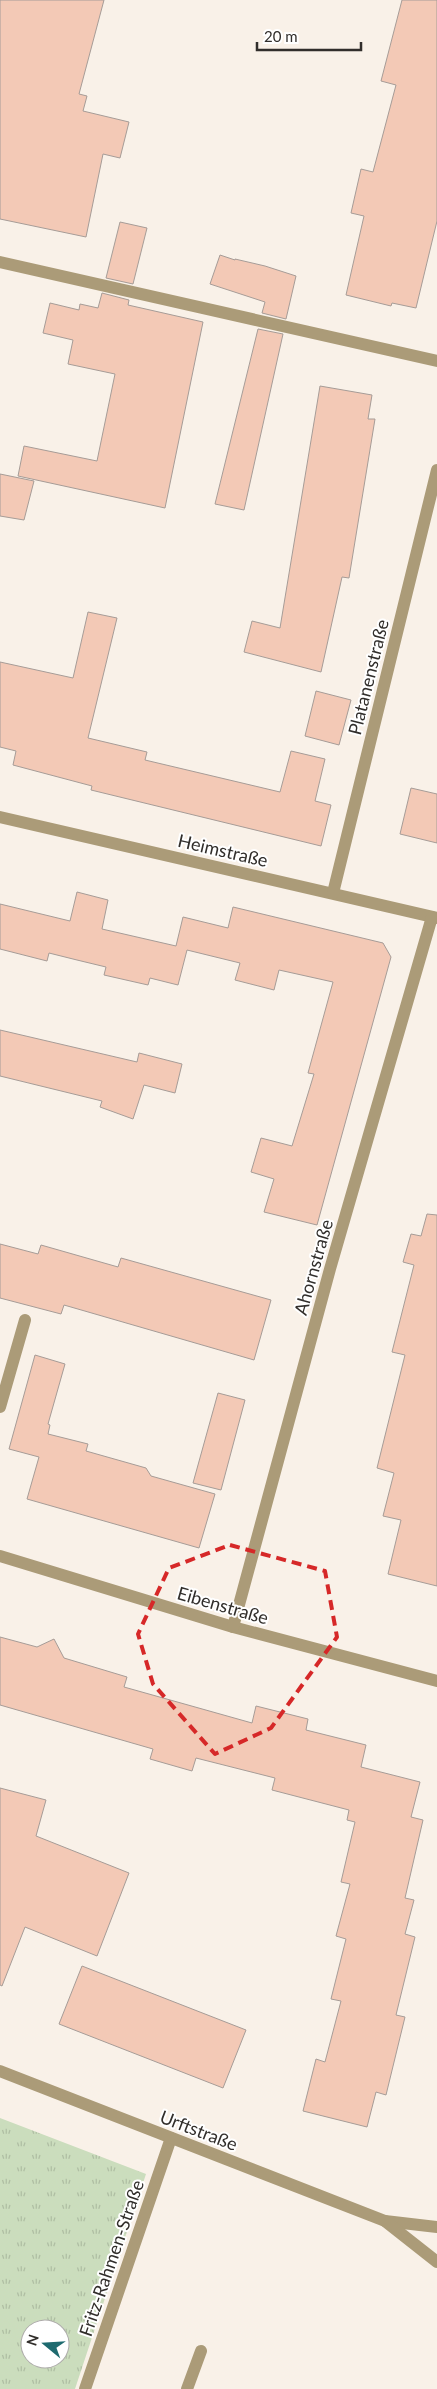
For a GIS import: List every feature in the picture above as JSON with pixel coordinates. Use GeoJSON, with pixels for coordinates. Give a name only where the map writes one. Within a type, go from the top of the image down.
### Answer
{"type":"FeatureCollection","features":[{"type":"Feature","properties":{"kind":"street"},"geometry":{"type":"LineString","coordinates":[[0,262],[437,361]]}},
{"type":"Feature","properties":{"kind":"street","name":"Platanenstraße"},"geometry":{"type":"LineString","coordinates":[[333,893],[435,490],[437,470]]}},
{"type":"Feature","properties":{"kind":"street","name":"Heimstraße"},"geometry":{"type":"LineString","coordinates":[[0,817],[435,918]]}},
{"type":"Feature","properties":{"kind":"street","name":"Ahornstraße"},"geometry":{"type":"LineString","coordinates":[[233,1627],[330,1269],[435,918]]}},
{"type":"Feature","properties":{"kind":"street"},"geometry":{"type":"LineString","coordinates":[[0,1408],[25,1320]]}},
{"type":"Feature","properties":{"kind":"street","name":"Eibenstraße"},"geometry":{"type":"LineString","coordinates":[[0,1556],[233,1627],[437,1681]]}},
{"type":"Feature","properties":{"kind":"street","name":"Urftstraße"},"geometry":{"type":"LineString","coordinates":[[0,2071],[385,2221],[437,2227]]}},
{"type":"Feature","properties":{"kind":"street","name":"Fritz-Rahmen-Straße"},"geometry":{"type":"LineString","coordinates":[[85,2389],[172,2138]]}},
{"type":"Feature","properties":{"kind":"street","name":"Urftstraße"},"geometry":{"type":"LineString","coordinates":[[385,2221],[437,2262]]}},
{"type":"Feature","properties":{"kind":"street"},"geometry":{"type":"LineString","coordinates":[[187,2389],[202,2351]]}},
{"type":"Feature","properties":{"kind":"highlighted area"},"geometry":{"type":"Polygon","coordinates":[[[230,1545],[325,1571],[337,1637],[271,1728],[215,1754],[153,1684],[138,1634],[169,1568],[230,1545]]]}},
{"type":"Feature","properties":{"kind":"green space"},"geometry":{"type":"Polygon","coordinates":[[[0,2118],[146,2174],[75,2389],[0,2389],[0,2118]]]}},
{"type":"Feature","properties":{"kind":"building"},"geometry":{"type":"Polygon","coordinates":[[[0,0],[104,0],[79,94],[87,96],[83,111],[129,122],[120,158],[103,154],[86,237],[0,219],[0,0]]]}},
{"type":"Feature","properties":{"kind":"building"},"geometry":{"type":"Polygon","coordinates":[[[402,0],[437,0],[437,221],[416,308],[392,303],[391,306],[346,295],[364,216],[351,213],[361,169],[373,172],[396,85],[381,81],[402,0]]]}},
{"type":"Feature","properties":{"kind":"building"},"geometry":{"type":"Polygon","coordinates":[[[120,222],[147,228],[133,284],[106,278],[120,222]]]}},
{"type":"Feature","properties":{"kind":"building"},"geometry":{"type":"Polygon","coordinates":[[[220,255],[296,276],[286,319],[262,313],[265,302],[210,284],[220,255]]]}},
{"type":"Feature","properties":{"kind":"building"},"geometry":{"type":"Polygon","coordinates":[[[102,293],[129,300],[128,305],[203,322],[165,508],[18,476],[24,446],[97,461],[115,374],[68,364],[73,340],[43,333],[50,303],[79,310],[80,304],[98,308],[102,293]]]}},
{"type":"Feature","properties":{"kind":"building"},"geometry":{"type":"Polygon","coordinates":[[[258,329],[283,334],[244,510],[215,504],[258,329]]]}},
{"type":"Feature","properties":{"kind":"building"},"geometry":{"type":"Polygon","coordinates":[[[320,386],[372,395],[368,419],[375,419],[349,578],[342,577],[321,672],[244,652],[252,621],[280,628],[320,386]]]}},
{"type":"Feature","properties":{"kind":"building"},"geometry":{"type":"Polygon","coordinates":[[[0,474],[34,481],[24,520],[0,516],[0,474]]]}},
{"type":"Feature","properties":{"kind":"building"},"geometry":{"type":"Polygon","coordinates":[[[88,612],[117,618],[88,738],[147,752],[145,760],[280,792],[291,751],[325,759],[315,801],[331,805],[321,846],[91,790],[92,786],[13,765],[16,751],[0,747],[0,662],[73,678],[88,612]]]}},
{"type":"Feature","properties":{"kind":"building"},"geometry":{"type":"Polygon","coordinates":[[[316,691],[351,700],[339,745],[305,736],[316,691]]]}},
{"type":"Feature","properties":{"kind":"building"},"geometry":{"type":"Polygon","coordinates":[[[411,788],[437,794],[437,843],[400,834],[411,788]]]}},
{"type":"Feature","properties":{"kind":"building"},"geometry":{"type":"Polygon","coordinates":[[[77,892],[108,900],[102,929],[176,946],[183,917],[228,928],[233,907],[383,943],[391,957],[317,1225],[264,1212],[274,1179],[251,1172],[261,1138],[292,1146],[314,1074],[308,1073],[333,982],[279,970],[274,990],[235,980],[240,963],[187,950],[178,985],[150,978],[148,985],[104,975],[106,967],[49,953],[47,961],[0,949],[0,904],[70,921],[77,892]]]}},
{"type":"Feature","properties":{"kind":"building"},"geometry":{"type":"Polygon","coordinates":[[[0,1030],[137,1062],[139,1053],[182,1064],[175,1093],[144,1085],[133,1119],[100,1107],[102,1101],[0,1076],[0,1030]]]}},
{"type":"Feature","properties":{"kind":"building"},"geometry":{"type":"Polygon","coordinates":[[[427,1214],[437,1215],[437,1586],[388,1574],[401,1520],[383,1516],[394,1473],[377,1468],[405,1355],[392,1352],[414,1265],[403,1262],[411,1234],[421,1236],[427,1214]]]}},
{"type":"Feature","properties":{"kind":"building"},"geometry":{"type":"Polygon","coordinates":[[[0,1244],[38,1254],[41,1245],[118,1267],[121,1258],[271,1300],[254,1360],[64,1305],[61,1314],[0,1298],[0,1244]]]}},
{"type":"Feature","properties":{"kind":"building"},"geometry":{"type":"Polygon","coordinates":[[[35,1355],[65,1364],[48,1424],[50,1425],[48,1434],[88,1444],[86,1451],[146,1468],[151,1476],[215,1494],[199,1548],[27,1499],[39,1457],[9,1449],[35,1355]]]}},
{"type":"Feature","properties":{"kind":"building"},"geometry":{"type":"Polygon","coordinates":[[[218,1393],[245,1400],[221,1490],[193,1483],[218,1393]]]}},
{"type":"Feature","properties":{"kind":"building"},"geometry":{"type":"Polygon","coordinates":[[[0,1637],[37,1647],[54,1639],[64,1658],[127,1677],[124,1687],[252,1723],[256,1706],[308,1719],[306,1730],[366,1745],[361,1767],[420,1782],[411,1817],[423,1820],[405,1898],[414,1900],[405,1934],[415,1937],[396,2015],[405,2017],[386,2095],[376,2092],[367,2127],[303,2111],[316,2059],[325,2062],[341,2001],[331,1999],[346,1939],[336,1936],[350,1884],[341,1882],[355,1822],[347,1820],[349,1810],[272,1790],[275,1778],[196,1758],[192,1771],[150,1759],[153,1749],[0,1705],[0,1637]]]}},
{"type":"Feature","properties":{"kind":"building"},"geometry":{"type":"Polygon","coordinates":[[[0,1788],[46,1800],[36,1836],[129,1873],[97,1956],[25,1927],[2,1986],[0,1985],[0,1788]]]}},
{"type":"Feature","properties":{"kind":"building"},"geometry":{"type":"Polygon","coordinates":[[[82,1966],[246,2030],[223,2088],[59,2024],[82,1966]]]}}]}
